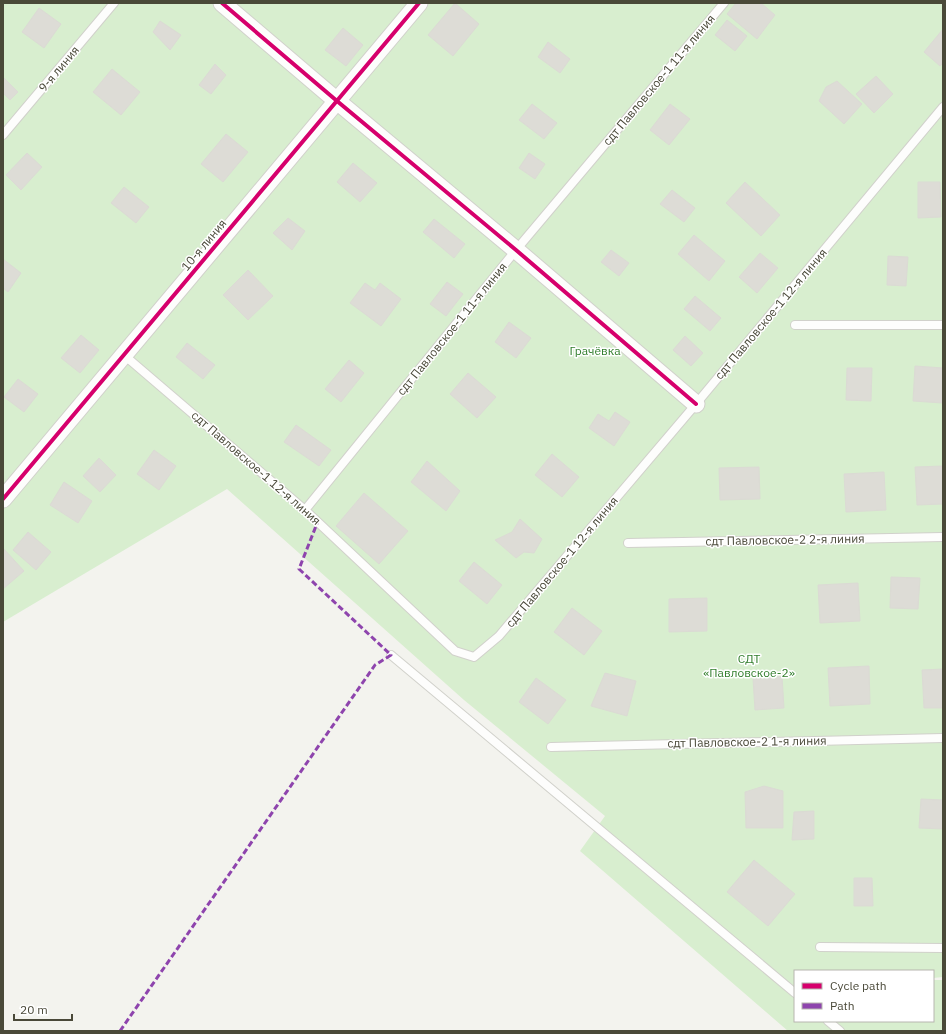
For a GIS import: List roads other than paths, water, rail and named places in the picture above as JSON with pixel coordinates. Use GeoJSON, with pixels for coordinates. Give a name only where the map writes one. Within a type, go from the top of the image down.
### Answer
{"type":"FeatureCollection","features":[{"type":"Feature","properties":{"kind":"street"},"geometry":{"type":"LineString","coordinates":[[222,3],[516,250],[696,404]]}},
{"type":"Feature","properties":{"kind":"street","name":"10-я линия"},"geometry":{"type":"LineString","coordinates":[[3,499],[419,3]]}},
{"type":"Feature","properties":{"kind":"lane","name":"9-я линия"},"geometry":{"type":"LineString","coordinates":[[3,135],[114,3]]}},
{"type":"Feature","properties":{"kind":"lane","name":"сдт Павловское-1 11-я линия"},"geometry":{"type":"LineString","coordinates":[[305,510],[516,250],[724,3]]}},
{"type":"Feature","properties":{"kind":"lane","name":"сдт Павловское-1 12-я линия"},"geometry":{"type":"LineString","coordinates":[[124,355],[305,510],[455,651],[474,657],[500,636],[696,404],[943,107]]}},
{"type":"Feature","properties":{"kind":"lane"},"geometry":{"type":"LineString","coordinates":[[795,325],[943,325]]}},
{"type":"Feature","properties":{"kind":"lane","name":"сдт Павловское-2 2-я линия"},"geometry":{"type":"LineString","coordinates":[[628,542],[943,537]]}},
{"type":"Feature","properties":{"kind":"lane"},"geometry":{"type":"LineString","coordinates":[[391,655],[794,992]]}},
{"type":"Feature","properties":{"kind":"lane","name":"сдт Павловское-2 1-я линия"},"geometry":{"type":"LineString","coordinates":[[551,747],[943,738]]}},
{"type":"Feature","properties":{"kind":"lane"},"geometry":{"type":"LineString","coordinates":[[820,947],[943,948]]}},
{"type":"Feature","properties":{"kind":"lane"},"geometry":{"type":"LineString","coordinates":[[829,1022],[840,1031]]}},
{"type":"Feature","properties":{"kind":"park label","name":"Грачёвка"},"geometry":{"type":"Point","coordinates":[595,351]}},
{"type":"Feature","properties":{"kind":"park label","name":"СДТ «Павловское-2»"},"geometry":{"type":"Point","coordinates":[749,666]}}]}
